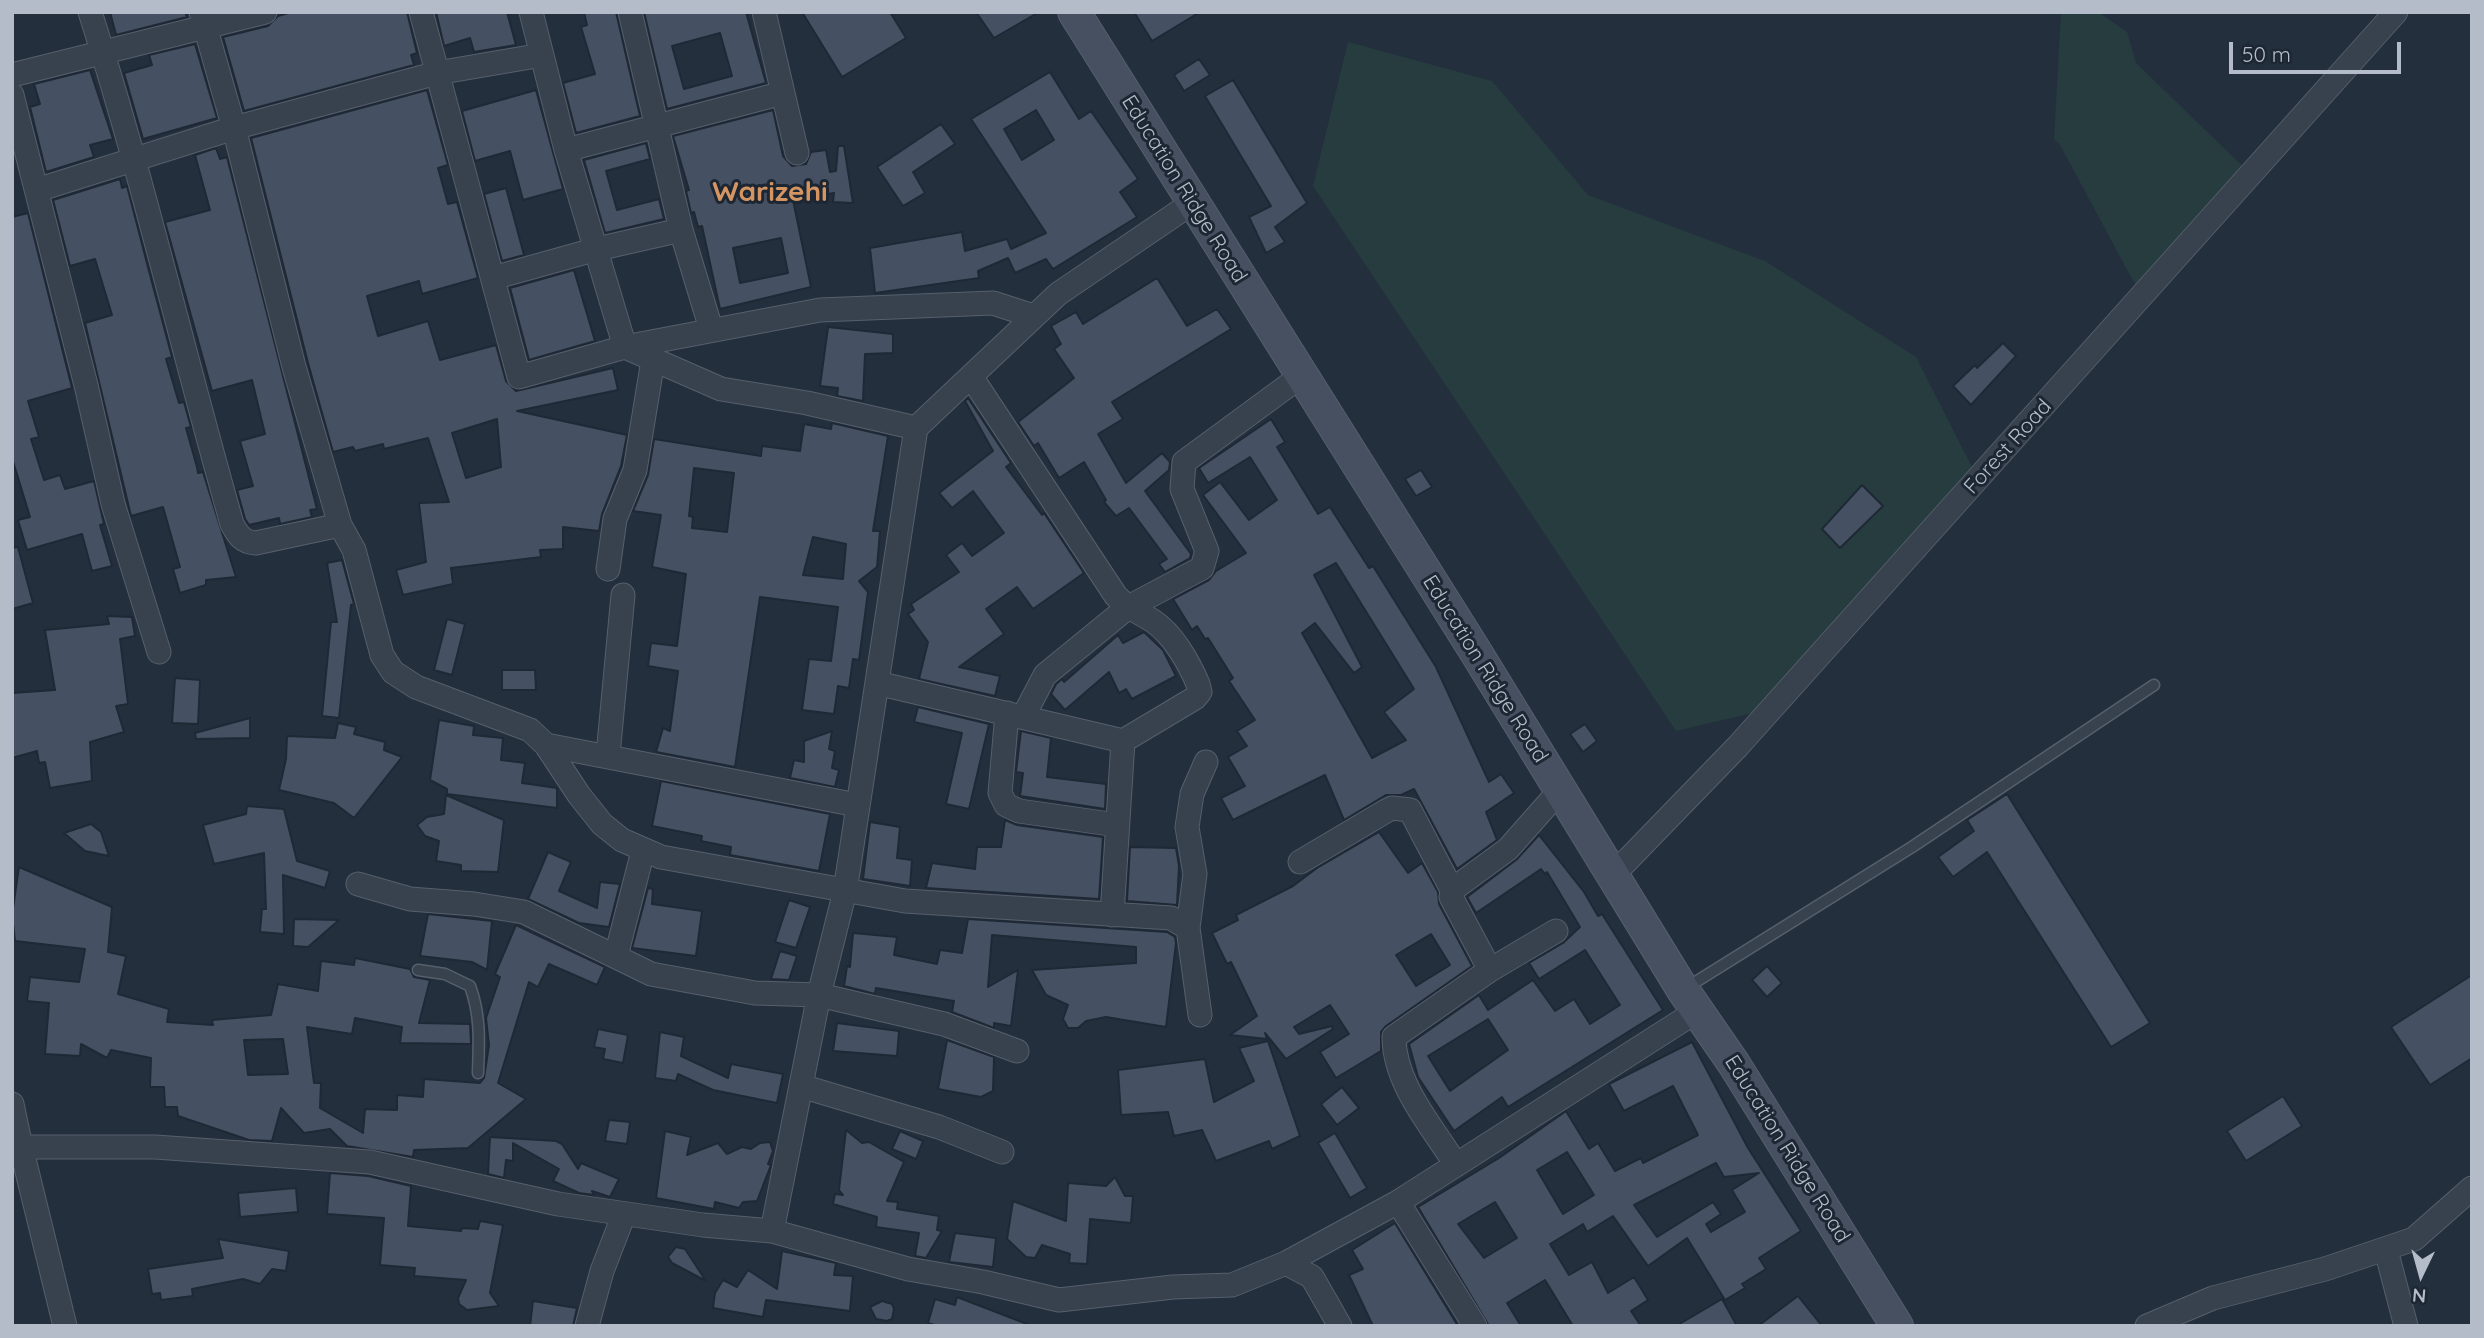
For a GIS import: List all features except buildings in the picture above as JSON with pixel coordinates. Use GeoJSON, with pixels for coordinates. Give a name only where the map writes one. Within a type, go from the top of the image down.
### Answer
{"type":"FeatureCollection","features":[{"type":"Feature","properties":{"kind":"street"},"geometry":{"type":"LineString","coordinates":[[90,12],[135,159],[186,363],[232,524],[239,536],[247,542],[256,543],[340,525]]}},
{"type":"Feature","properties":{"kind":"street"},"geometry":{"type":"LineString","coordinates":[[12,75],[103,53],[203,20],[265,12]]}},
{"type":"Feature","properties":{"kind":"street"},"geometry":{"type":"LineString","coordinates":[[421,12],[519,377],[625,347],[820,310],[993,303],[1033,316]]}},
{"type":"Feature","properties":{"kind":"street"},"geometry":{"type":"LineString","coordinates":[[531,12],[566,150],[625,347],[721,388],[807,403],[916,428]]}},
{"type":"Feature","properties":{"kind":"street"},"geometry":{"type":"LineString","coordinates":[[630,12],[681,230],[711,330]]}},
{"type":"Feature","properties":{"kind":"street"},"geometry":{"type":"LineString","coordinates":[[764,12],[797,153]]}},
{"type":"Feature","properties":{"kind":"street","name":"Forest Road"},"geometry":{"type":"LineString","coordinates":[[1613,875],[1738,747],[2396,12]]}},
{"type":"Feature","properties":{"kind":"street","name":"Education Ridge Road"},"geometry":{"type":"LineString","coordinates":[[1081,17],[1192,203],[1561,789],[1690,1001],[1734,1064],[1897,1326]]}},
{"type":"Feature","properties":{"kind":"street"},"geometry":{"type":"LineString","coordinates":[[203,20],[234,128],[294,367],[340,525],[354,550],[382,655],[393,672],[416,687],[530,730],[546,745],[579,795],[603,824],[622,840],[661,857],[905,901],[1171,918],[1188,928]]}},
{"type":"Feature","properties":{"kind":"street"},"geometry":{"type":"LineString","coordinates":[[37,190],[234,128],[437,73],[542,55]]}},
{"type":"Feature","properties":{"kind":"street"},"geometry":{"type":"LineString","coordinates":[[566,150],[783,93]]}},
{"type":"Feature","properties":{"kind":"street"},"geometry":{"type":"LineString","coordinates":[[12,96],[86,385],[113,504],[159,652]]}},
{"type":"Feature","properties":{"kind":"street"},"geometry":{"type":"LineString","coordinates":[[772,1231],[819,995],[845,891],[916,428],[972,378],[1033,316],[1076,281],[1192,203]]}},
{"type":"Feature","properties":{"kind":"street"},"geometry":{"type":"LineString","coordinates":[[493,278],[597,249],[681,230]]}},
{"type":"Feature","properties":{"kind":"street"},"geometry":{"type":"LineString","coordinates":[[608,569],[615,519],[635,470],[653,360]]}},
{"type":"Feature","properties":{"kind":"street"},"geometry":{"type":"LineString","coordinates":[[1117,825],[1018,811],[1006,805],[1000,793],[1015,715],[1045,675],[1127,608],[1202,568],[1207,551],[1182,489],[1184,462],[1301,376]]}},
{"type":"Feature","properties":{"kind":"street"},"geometry":{"type":"LineString","coordinates":[[877,683],[1123,741],[1195,698],[1199,692],[1195,678],[1168,635],[1155,622],[1127,608],[1116,596],[972,378]]}},
{"type":"Feature","properties":{"kind":"street"},"geometry":{"type":"LineString","coordinates":[[608,755],[623,595]]}},
{"type":"Feature","properties":{"kind":"street"},"geometry":{"type":"LineString","coordinates":[[1112,915],[1123,741]]}},
{"type":"Feature","properties":{"kind":"street"},"geometry":{"type":"LineString","coordinates":[[546,745],[857,805]]}},
{"type":"Feature","properties":{"kind":"street"},"geometry":{"type":"LineString","coordinates":[[1200,1016],[1188,928],[1195,874],[1187,827],[1192,794],[1206,762]]}},
{"type":"Feature","properties":{"kind":"street"},"geometry":{"type":"LineString","coordinates":[[1452,890],[1508,849],[1561,789]]}},
{"type":"Feature","properties":{"kind":"street"},"geometry":{"type":"LineString","coordinates":[[1300,862],[1385,811],[1392,808],[1410,810],[1452,890],[1451,897],[1490,970]]}},
{"type":"Feature","properties":{"kind":"street"},"geometry":{"type":"LineString","coordinates":[[616,956],[643,851]]}},
{"type":"Feature","properties":{"kind":"street"},"geometry":{"type":"LineString","coordinates":[[358,884],[410,899],[474,904],[524,912],[650,974],[755,993],[819,995],[944,1024],[1017,1051]]}},
{"type":"Feature","properties":{"kind":"street"},"geometry":{"type":"LineString","coordinates":[[1456,1165],[1404,1082],[1394,1057],[1394,1037],[1490,970],[1556,931]]}},
{"type":"Feature","properties":{"kind":"street"},"geometry":{"type":"LineString","coordinates":[[21,1147],[155,1147],[370,1162],[558,1204],[703,1225],[772,1231],[908,1269],[983,1282],[1059,1300],[1173,1287],[1232,1285],[1286,1263],[1398,1202],[1456,1165],[1690,1001]]}},
{"type":"Feature","properties":{"kind":"street"},"geometry":{"type":"LineString","coordinates":[[801,1086],[939,1127],[1002,1152]]}},
{"type":"Feature","properties":{"kind":"street"},"geometry":{"type":"LineString","coordinates":[[12,1104],[65,1326]]}},
{"type":"Feature","properties":{"kind":"street"},"geometry":{"type":"LineString","coordinates":[[2147,1326],[2213,1298],[2386,1250],[2414,1239],[2472,1188]]}},
{"type":"Feature","properties":{"kind":"street"},"geometry":{"type":"LineString","coordinates":[[1398,1202],[1475,1326]]}},
{"type":"Feature","properties":{"kind":"street"},"geometry":{"type":"LineString","coordinates":[[587,1326],[602,1271],[624,1214]]}},
{"type":"Feature","properties":{"kind":"street"},"geometry":{"type":"LineString","coordinates":[[2386,1250],[2406,1326]]}},
{"type":"Feature","properties":{"kind":"street"},"geometry":{"type":"LineString","coordinates":[[1286,1263],[1312,1277],[1340,1326]]}},
{"type":"Feature","properties":{"kind":"lane"},"geometry":{"type":"LineString","coordinates":[[1690,1001],[1912,847],[2154,685]]}},
{"type":"Feature","properties":{"kind":"lane"},"geometry":{"type":"LineString","coordinates":[[418,970],[445,974],[470,986],[478,1009],[480,1026],[478,1073]]}},
{"type":"Feature","properties":{"kind":"green space"},"geometry":{"type":"Polygon","coordinates":[[[2061,12],[2098,12],[2127,32],[2136,63],[2259,182],[2146,305],[2059,143],[2054,140],[2061,12]]]}},
{"type":"Feature","properties":{"kind":"green space"},"geometry":{"type":"Polygon","coordinates":[[[1348,42],[1492,81],[1588,195],[1765,261],[1916,357],[1975,473],[1765,710],[1676,731],[1313,186],[1348,42]]]}},
{"type":"Feature","properties":{"kind":"district","name":"Warizehi"},"geometry":{"type":"Point","coordinates":[770,193]}}]}
